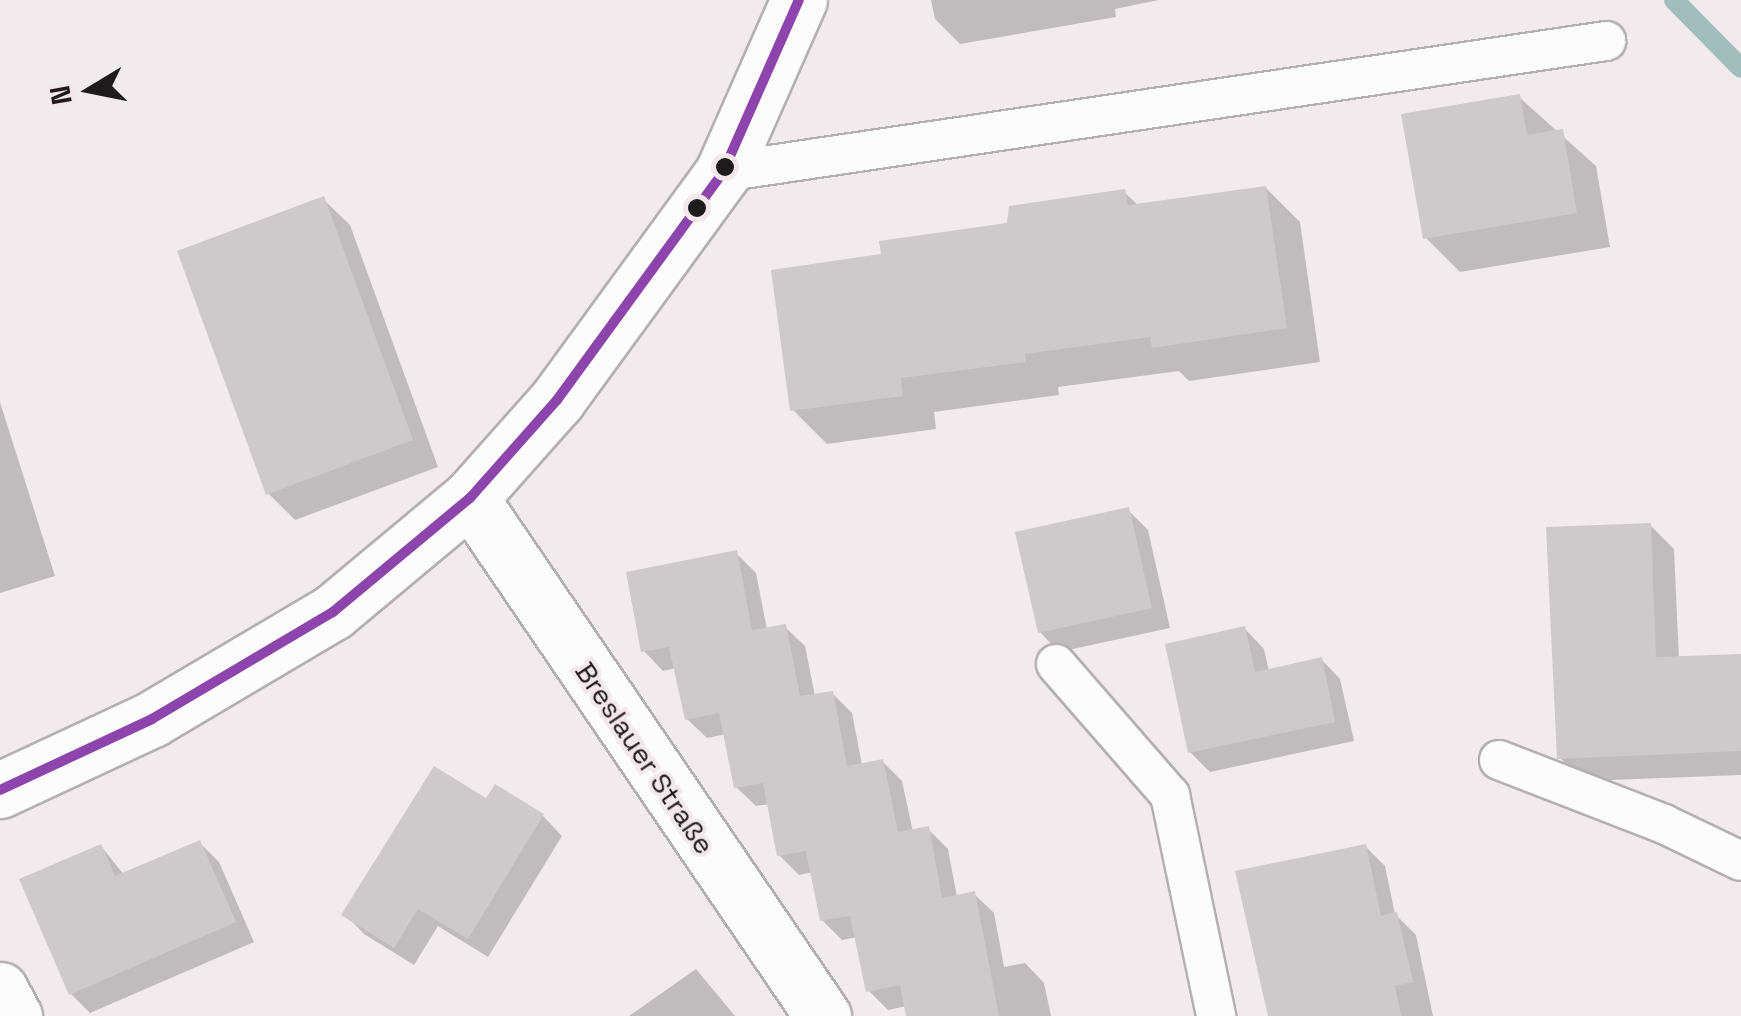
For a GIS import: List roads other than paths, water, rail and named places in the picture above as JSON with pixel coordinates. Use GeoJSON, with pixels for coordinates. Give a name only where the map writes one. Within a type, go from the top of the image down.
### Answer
{"type":"FeatureCollection","features":[{"type":"Feature","properties":{"kind":"street"},"geometry":{"type":"LineString","coordinates":[[0,790],[152,719],[333,612],[470,498],[557,400],[723,172],[799,0]]}},
{"type":"Feature","properties":{"kind":"street","name":"Breslauer Straße"},"geometry":{"type":"LineString","coordinates":[[470,498],[823,1016]]}},
{"type":"Feature","properties":{"kind":"street"},"geometry":{"type":"LineString","coordinates":[[0,990],[14,1016]]}},
{"type":"Feature","properties":{"kind":"lane"},"geometry":{"type":"LineString","coordinates":[[723,172],[1606,41]]}},
{"type":"Feature","properties":{"kind":"lane"},"geometry":{"type":"LineString","coordinates":[[1056,664],[1170,796],[1216,1016]]}},
{"type":"Feature","properties":{"kind":"lane"},"geometry":{"type":"LineString","coordinates":[[1499,760],[1664,824],[1741,862]]}},
{"type":"Feature","properties":{"kind":"waterway"},"geometry":{"type":"LineString","coordinates":[[1674,0],[1741,68]]}}]}
